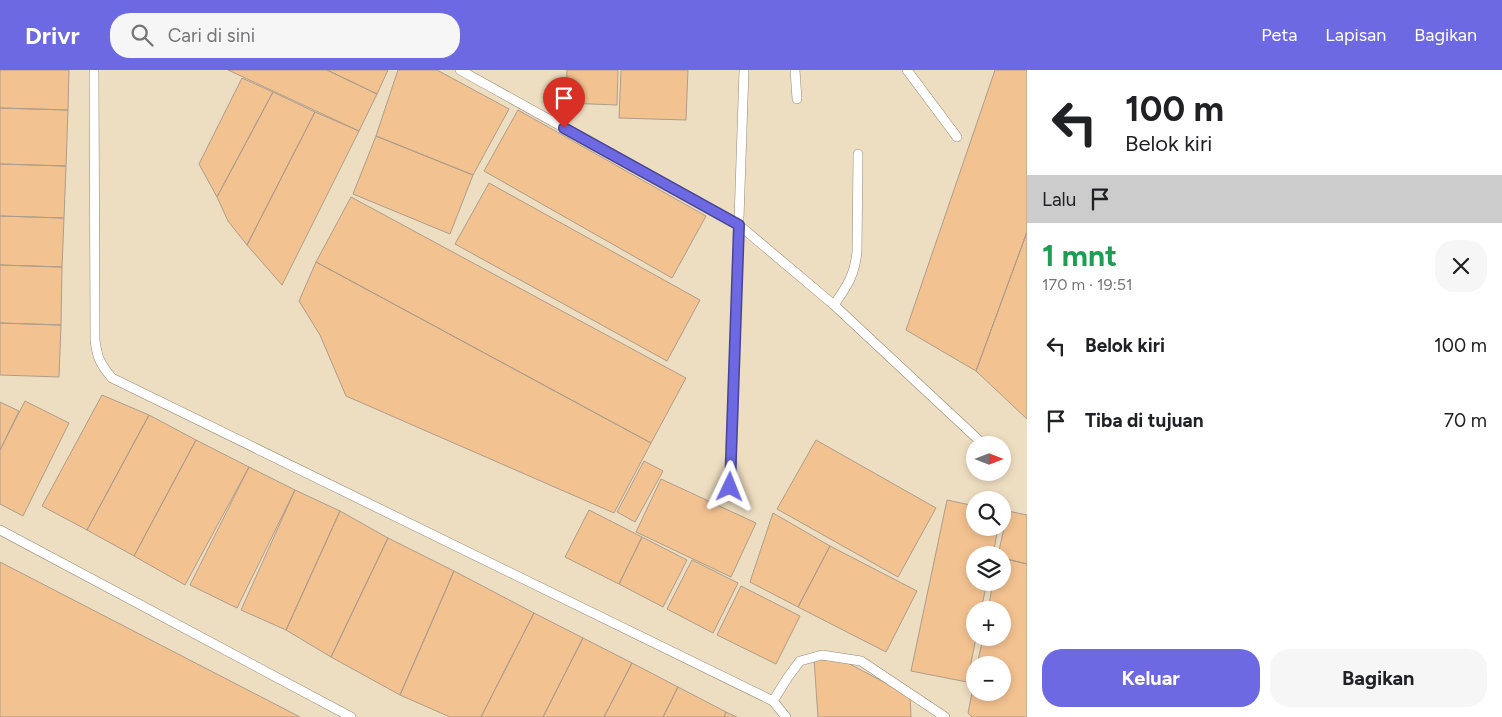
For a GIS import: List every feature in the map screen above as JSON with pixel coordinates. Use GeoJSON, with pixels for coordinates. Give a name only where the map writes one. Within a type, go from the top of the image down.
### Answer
{"type":"FeatureCollection","features":[{"type":"Feature","properties":{"kind":"lane"},"geometry":{"type":"LineString","coordinates":[[94,70],[95,340],[97,357],[112,378],[773,701],[786,717]]}},
{"type":"Feature","properties":{"kind":"lane"},"geometry":{"type":"LineString","coordinates":[[460,70],[739,225],[834,305],[974,436]]}},
{"type":"Feature","properties":{"kind":"lane"},"geometry":{"type":"LineString","coordinates":[[730,487],[744,70]]}},
{"type":"Feature","properties":{"kind":"lane"},"geometry":{"type":"LineString","coordinates":[[795,70],[798,99]]}},
{"type":"Feature","properties":{"kind":"lane"},"geometry":{"type":"LineString","coordinates":[[907,70],[957,137]]}},
{"type":"Feature","properties":{"kind":"lane"},"geometry":{"type":"LineString","coordinates":[[834,305],[850,282],[856,267],[858,154]]}},
{"type":"Feature","properties":{"kind":"lane"},"geometry":{"type":"LineString","coordinates":[[0,530],[351,717]]}},
{"type":"Feature","properties":{"kind":"lane"},"geometry":{"type":"LineString","coordinates":[[773,701],[788,676],[800,661],[822,655],[861,661],[945,717]]}},
{"type":"Feature","properties":{"kind":"shaded area"},"geometry":{"type":"Polygon","coordinates":[[[0,70],[1027,70],[1027,717],[0,717],[0,70]]]}},
{"type":"Feature","properties":{"kind":"building"},"geometry":{"type":"Polygon","coordinates":[[[0,70],[69,70],[68,110],[0,108],[0,70]]]}},
{"type":"Feature","properties":{"kind":"building"},"geometry":{"type":"Polygon","coordinates":[[[228,70],[327,70],[377,94],[359,131],[228,70]]]}},
{"type":"Feature","properties":{"kind":"building"},"geometry":{"type":"Polygon","coordinates":[[[327,70],[388,70],[377,94],[327,70]]]}},
{"type":"Feature","properties":{"kind":"building"},"geometry":{"type":"Polygon","coordinates":[[[398,70],[437,70],[509,109],[473,175],[376,136],[398,70]]]}},
{"type":"Feature","properties":{"kind":"building"},"geometry":{"type":"Polygon","coordinates":[[[567,70],[618,70],[617,105],[566,103],[567,70]]]}},
{"type":"Feature","properties":{"kind":"building"},"geometry":{"type":"Polygon","coordinates":[[[621,70],[688,70],[686,120],[619,118],[621,70]]]}},
{"type":"Feature","properties":{"kind":"building"},"geometry":{"type":"Polygon","coordinates":[[[995,70],[1027,70],[1027,232],[976,371],[906,330],[995,70]]]}},
{"type":"Feature","properties":{"kind":"building"},"geometry":{"type":"Polygon","coordinates":[[[242,78],[273,92],[217,197],[199,164],[242,78]]]}},
{"type":"Feature","properties":{"kind":"building"},"geometry":{"type":"Polygon","coordinates":[[[273,92],[315,112],[247,245],[228,221],[217,197],[273,92]]]}},
{"type":"Feature","properties":{"kind":"building"},"geometry":{"type":"Polygon","coordinates":[[[0,108],[68,110],[66,166],[0,164],[0,108]]]}},
{"type":"Feature","properties":{"kind":"building"},"geometry":{"type":"Polygon","coordinates":[[[518,110],[706,216],[672,278],[484,171],[518,110]]]}},
{"type":"Feature","properties":{"kind":"building"},"geometry":{"type":"Polygon","coordinates":[[[315,112],[359,131],[282,285],[247,245],[315,112]]]}},
{"type":"Feature","properties":{"kind":"building"},"geometry":{"type":"Polygon","coordinates":[[[376,136],[473,175],[450,234],[353,194],[376,136]]]}},
{"type":"Feature","properties":{"kind":"building"},"geometry":{"type":"Polygon","coordinates":[[[0,164],[66,166],[64,218],[0,216],[0,164]]]}},
{"type":"Feature","properties":{"kind":"building"},"geometry":{"type":"Polygon","coordinates":[[[489,183],[700,300],[667,361],[455,244],[489,183]]]}},
{"type":"Feature","properties":{"kind":"building"},"geometry":{"type":"Polygon","coordinates":[[[351,197],[686,378],[651,443],[316,262],[351,197]]]}},
{"type":"Feature","properties":{"kind":"building"},"geometry":{"type":"Polygon","coordinates":[[[0,216],[64,218],[62,267],[0,265],[0,216]]]}},
{"type":"Feature","properties":{"kind":"building"},"geometry":{"type":"Polygon","coordinates":[[[1027,232],[1027,419],[976,371],[1027,232]]]}},
{"type":"Feature","properties":{"kind":"building"},"geometry":{"type":"Polygon","coordinates":[[[316,262],[651,443],[614,513],[346,396],[320,335],[299,301],[316,262]]]}},
{"type":"Feature","properties":{"kind":"building"},"geometry":{"type":"Polygon","coordinates":[[[0,265],[62,267],[61,325],[0,323],[0,265]]]}},
{"type":"Feature","properties":{"kind":"building"},"geometry":{"type":"Polygon","coordinates":[[[0,323],[61,325],[59,377],[0,375],[0,323]]]}},
{"type":"Feature","properties":{"kind":"building"},"geometry":{"type":"Polygon","coordinates":[[[102,395],[149,415],[87,530],[42,506],[102,395]]]}},
{"type":"Feature","properties":{"kind":"building"},"geometry":{"type":"Polygon","coordinates":[[[25,401],[69,423],[23,516],[0,504],[0,450],[25,401]]]}},
{"type":"Feature","properties":{"kind":"building"},"geometry":{"type":"Polygon","coordinates":[[[0,402],[19,411],[0,450],[0,402]]]}},
{"type":"Feature","properties":{"kind":"building"},"geometry":{"type":"Polygon","coordinates":[[[149,415],[196,440],[134,556],[87,530],[149,415]]]}},
{"type":"Feature","properties":{"kind":"building"},"geometry":{"type":"Polygon","coordinates":[[[196,440],[249,467],[185,585],[134,556],[196,440]]]}},
{"type":"Feature","properties":{"kind":"building"},"geometry":{"type":"Polygon","coordinates":[[[816,440],[936,508],[898,577],[777,509],[816,440]]]}},
{"type":"Feature","properties":{"kind":"building"},"geometry":{"type":"Polygon","coordinates":[[[644,461],[663,471],[635,522],[617,512],[644,461]]]}},
{"type":"Feature","properties":{"kind":"building"},"geometry":{"type":"Polygon","coordinates":[[[249,467],[295,490],[237,608],[190,585],[249,467]]]}},
{"type":"Feature","properties":{"kind":"building"},"geometry":{"type":"Polygon","coordinates":[[[661,479],[756,523],[731,577],[636,532],[661,479]]]}},
{"type":"Feature","properties":{"kind":"building"},"geometry":{"type":"Polygon","coordinates":[[[295,490],[340,511],[286,630],[241,610],[295,490]]]}},
{"type":"Feature","properties":{"kind":"building"},"geometry":{"type":"Polygon","coordinates":[[[947,500],[966,504],[966,536],[997,536],[995,546],[966,546],[966,591],[985,591],[983,601],[966,601],[966,646],[974,646],[972,656],[966,656],[966,682],[911,671],[947,500]]]}},
{"type":"Feature","properties":{"kind":"building"},"geometry":{"type":"Polygon","coordinates":[[[589,510],[642,537],[619,584],[565,557],[589,510]]]}},
{"type":"Feature","properties":{"kind":"building"},"geometry":{"type":"Polygon","coordinates":[[[340,511],[388,538],[331,657],[286,630],[340,511]]]}},
{"type":"Feature","properties":{"kind":"building"},"geometry":{"type":"Polygon","coordinates":[[[1011,512],[1027,515],[1027,564],[1011,560],[1011,546],[1000,546],[1002,536],[1011,536],[1011,512]]]}},
{"type":"Feature","properties":{"kind":"building"},"geometry":{"type":"Polygon","coordinates":[[[773,513],[830,546],[798,607],[750,582],[773,513]]]}},
{"type":"Feature","properties":{"kind":"building"},"geometry":{"type":"Polygon","coordinates":[[[642,537],[687,560],[663,607],[619,584],[642,537]]]}},
{"type":"Feature","properties":{"kind":"building"},"geometry":{"type":"Polygon","coordinates":[[[388,538],[454,571],[400,695],[331,657],[388,538]]]}},
{"type":"Feature","properties":{"kind":"building"},"geometry":{"type":"Polygon","coordinates":[[[830,546],[917,591],[886,652],[798,607],[830,546]]]}},
{"type":"Feature","properties":{"kind":"building"},"geometry":{"type":"Polygon","coordinates":[[[692,560],[738,583],[713,633],[667,609],[692,560]]]}},
{"type":"Feature","properties":{"kind":"building"},"geometry":{"type":"Polygon","coordinates":[[[1011,560],[1027,564],[1027,717],[972,717],[968,713],[970,701],[1011,701],[1011,656],[979,656],[981,646],[1011,646],[1011,601],[990,601],[991,591],[1011,591],[1011,560]]]}},
{"type":"Feature","properties":{"kind":"building"},"geometry":{"type":"Polygon","coordinates":[[[0,562],[300,717],[0,717],[0,562]]]}},
{"type":"Feature","properties":{"kind":"building"},"geometry":{"type":"Polygon","coordinates":[[[454,571],[534,613],[481,717],[450,717],[400,695],[454,571]]]}},
{"type":"Feature","properties":{"kind":"building"},"geometry":{"type":"Polygon","coordinates":[[[741,586],[800,616],[776,664],[717,635],[741,586]]]}},
{"type":"Feature","properties":{"kind":"building"},"geometry":{"type":"Polygon","coordinates":[[[534,613],[583,638],[543,717],[481,717],[534,613]]]}},
{"type":"Feature","properties":{"kind":"building"},"geometry":{"type":"Polygon","coordinates":[[[583,638],[632,663],[604,717],[543,717],[583,638]]]}},
{"type":"Feature","properties":{"kind":"building"},"geometry":{"type":"Polygon","coordinates":[[[814,659],[846,662],[910,696],[911,717],[818,717],[814,659]]]}},
{"type":"Feature","properties":{"kind":"building"},"geometry":{"type":"Polygon","coordinates":[[[632,663],[678,687],[663,717],[604,717],[632,663]]]}},
{"type":"Feature","properties":{"kind":"building"},"geometry":{"type":"Polygon","coordinates":[[[678,687],[726,712],[724,717],[663,717],[678,687]]]}},
{"type":"Feature","properties":{"kind":"building"},"geometry":{"type":"Polygon","coordinates":[[[726,712],[737,717],[724,717],[726,712]]]}},
{"type":"Feature","properties":{"kind":"route"},"geometry":{"type":"LineString","coordinates":[[564,128],[739,225],[730,487]]}}]}
